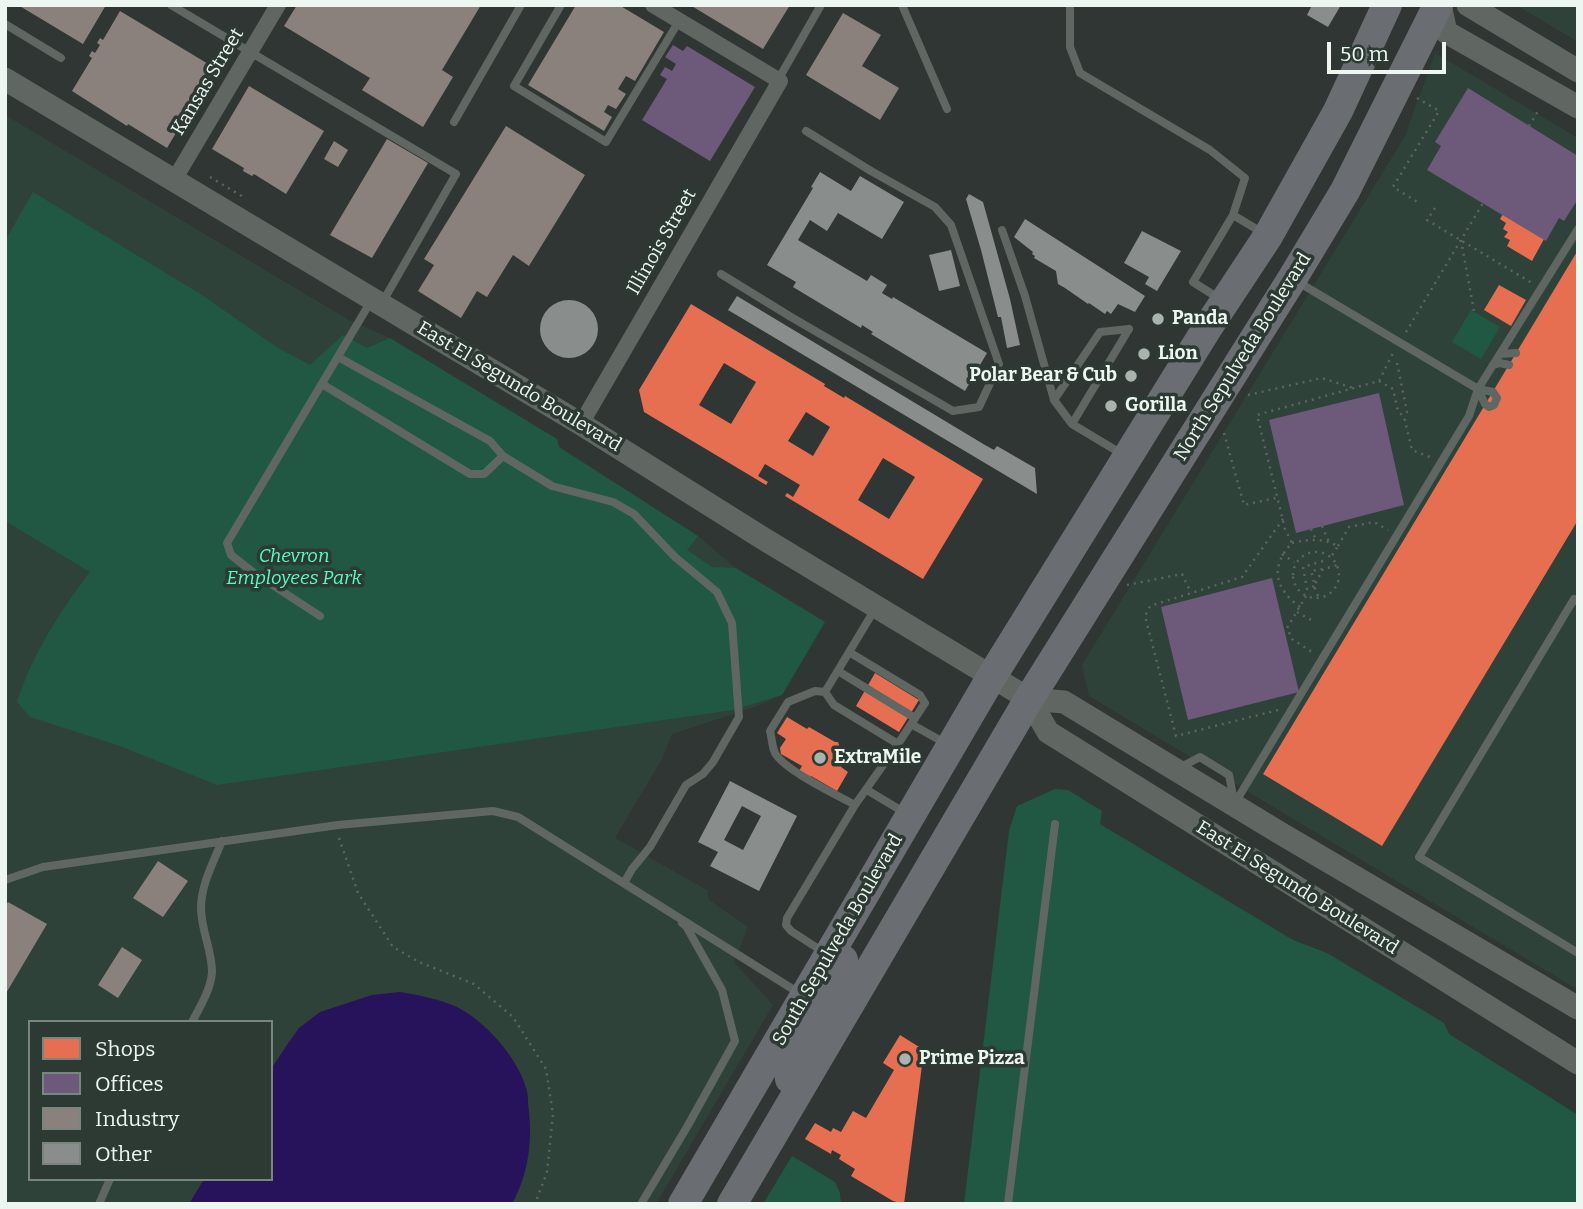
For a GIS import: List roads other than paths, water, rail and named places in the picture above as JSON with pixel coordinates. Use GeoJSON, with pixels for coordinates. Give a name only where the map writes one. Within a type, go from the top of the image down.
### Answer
{"type":"FeatureCollection","features":[{"type":"Feature","properties":{"kind":"highway"},"geometry":{"type":"LineString","coordinates":[[992,676],[1268,236],[1338,111],[1387,5]]}},
{"type":"Feature","properties":{"kind":"highway","name":"North Sepulveda Boulevard"},"geometry":{"type":"LineString","coordinates":[[1030,699],[1345,191],[1439,5]]}},
{"type":"Feature","properties":{"kind":"highway","name":"South Sepulveda Boulevard"},"geometry":{"type":"LineString","coordinates":[[683,1204],[992,676]]}},
{"type":"Feature","properties":{"kind":"highway"},"geometry":{"type":"LineString","coordinates":[[733,1204],[1030,699]]}},
{"type":"Feature","properties":{"kind":"highway"},"geometry":{"type":"LineString","coordinates":[[800,1090],[793,1086],[789,1069],[823,1008],[843,962],[834,945]]}},
{"type":"Feature","properties":{"kind":"main road"},"geometry":{"type":"LineString","coordinates":[[1439,5],[1446,32],[1578,107]]}},
{"type":"Feature","properties":{"kind":"main road"},"geometry":{"type":"LineString","coordinates":[[1468,5],[1578,71]]}},
{"type":"Feature","properties":{"kind":"main road","name":"East El Segundo Boulevard"},"geometry":{"type":"LineString","coordinates":[[5,79],[377,301],[1030,699],[1064,702],[1578,1008]]}},
{"type":"Feature","properties":{"kind":"main road","name":"East El Segundo Boulevard"},"geometry":{"type":"LineString","coordinates":[[1030,699],[1048,732],[1578,1063]]}},
{"type":"Feature","properties":{"kind":"street","name":"Kansas Street"},"geometry":{"type":"LineString","coordinates":[[174,180],[278,5]]}},
{"type":"Feature","properties":{"kind":"street"},"geometry":{"type":"LineString","coordinates":[[655,6],[779,81]]}},
{"type":"Feature","properties":{"kind":"street","name":"Illinois Street"},"geometry":{"type":"LineString","coordinates":[[580,424],[779,81]]}},
{"type":"Feature","properties":{"kind":"lane"},"geometry":{"type":"LineString","coordinates":[[171,5],[456,174],[377,301],[321,384],[227,543],[231,555],[320,616]]}},
{"type":"Feature","properties":{"kind":"lane"},"geometry":{"type":"LineString","coordinates":[[454,122],[521,5]]}},
{"type":"Feature","properties":{"kind":"lane"},"geometry":{"type":"LineString","coordinates":[[561,5],[514,86],[606,142],[679,21]]}},
{"type":"Feature","properties":{"kind":"lane"},"geometry":{"type":"LineString","coordinates":[[779,81],[821,5]]}},
{"type":"Feature","properties":{"kind":"lane"},"geometry":{"type":"LineString","coordinates":[[902,5],[947,109]]}},
{"type":"Feature","properties":{"kind":"lane"},"geometry":{"type":"LineString","coordinates":[[1070,5],[1070,47],[1080,73],[1210,150],[1245,178],[1233,215],[1193,282],[1225,302]]}},
{"type":"Feature","properties":{"kind":"lane"},"geometry":{"type":"LineString","coordinates":[[5,24],[61,58]]}},
{"type":"Feature","properties":{"kind":"lane"},"geometry":{"type":"LineString","coordinates":[[721,274],[953,411],[979,407],[999,364],[951,225],[935,207],[806,131]]}},
{"type":"Feature","properties":{"kind":"lane"},"geometry":{"type":"LineString","coordinates":[[1233,215],[1268,236]]}},
{"type":"Feature","properties":{"kind":"lane"},"geometry":{"type":"LineString","coordinates":[[1234,804],[1469,416],[1478,388],[1578,229]]}},
{"type":"Feature","properties":{"kind":"lane"},"geometry":{"type":"LineString","coordinates":[[1002,230],[1025,296],[1054,400],[1072,424],[1128,457]]}},
{"type":"Feature","properties":{"kind":"lane"},"geometry":{"type":"LineString","coordinates":[[1292,279],[1478,388]]}},
{"type":"Feature","properties":{"kind":"lane"},"geometry":{"type":"LineString","coordinates":[[1054,400],[1101,332],[1129,329],[1072,424]]}},
{"type":"Feature","properties":{"kind":"lane"},"geometry":{"type":"LineString","coordinates":[[1500,354],[1516,353]]}},
{"type":"Feature","properties":{"kind":"lane"},"geometry":{"type":"LineString","coordinates":[[338,357],[490,441],[503,456],[552,486],[613,502],[634,514],[675,557],[717,592],[732,623],[739,717],[713,762],[703,774],[686,785],[650,847],[624,883]]}},
{"type":"Feature","properties":{"kind":"lane"},"geometry":{"type":"LineString","coordinates":[[1493,365],[1509,365]]}},
{"type":"Feature","properties":{"kind":"lane"},"geometry":{"type":"LineString","coordinates":[[321,384],[470,474],[484,474],[503,456]]}},
{"type":"Feature","properties":{"kind":"lane"},"geometry":{"type":"LineString","coordinates":[[1578,602],[1573,599],[1419,857],[1578,953]]}},
{"type":"Feature","properties":{"kind":"lane"},"geometry":{"type":"LineString","coordinates":[[825,692],[876,606]]}},
{"type":"Feature","properties":{"kind":"lane"},"geometry":{"type":"LineString","coordinates":[[834,945],[791,931],[786,925],[787,918],[855,805],[925,703],[920,695],[849,652]]}},
{"type":"Feature","properties":{"kind":"lane"},"geometry":{"type":"LineString","coordinates":[[838,671],[951,747]]}},
{"type":"Feature","properties":{"kind":"lane"},"geometry":{"type":"LineString","coordinates":[[855,805],[789,767],[776,755],[770,731],[788,702],[816,691],[825,692],[834,705],[898,744]]}},
{"type":"Feature","properties":{"kind":"lane"},"geometry":{"type":"LineString","coordinates":[[867,790],[910,816]]}},
{"type":"Feature","properties":{"kind":"lane"},"geometry":{"type":"LineString","coordinates":[[5,880],[43,867],[334,825],[493,811],[518,817],[805,996]]}},
{"type":"Feature","properties":{"kind":"lane"},"geometry":{"type":"LineString","coordinates":[[1008,1204],[1055,824]]}},
{"type":"Feature","properties":{"kind":"lane"},"geometry":{"type":"LineString","coordinates":[[193,1020],[212,975],[201,906],[205,882],[222,841]]}},
{"type":"Feature","properties":{"kind":"lane"},"geometry":{"type":"LineString","coordinates":[[640,1204],[735,1041],[722,989],[686,926],[671,912]]}},
{"type":"Feature","properties":{"kind":"lane"},"geometry":{"type":"LineString","coordinates":[[99,1204],[109,1181]]}},
{"type":"Feature","properties":{"kind":"place","name":"Panda"},"geometry":{"type":"Point","coordinates":[1158,319]}},
{"type":"Feature","properties":{"kind":"place","name":"Lion"},"geometry":{"type":"Point","coordinates":[1144,354]}},
{"type":"Feature","properties":{"kind":"place","name":"Polar Bear & Cub"},"geometry":{"type":"Point","coordinates":[1131,376]}},
{"type":"Feature","properties":{"kind":"place","name":"Gorilla"},"geometry":{"type":"Point","coordinates":[1111,406]}},
{"type":"Feature","properties":{"kind":"place","name":"ExtraMile"},"geometry":{"type":"Point","coordinates":[820,758]}},
{"type":"Feature","properties":{"kind":"place","name":"Prime Pizza"},"geometry":{"type":"Point","coordinates":[905,1059]}},
{"type":"Feature","properties":{"kind":"park label","name":"Chevron Employees Park"},"geometry":{"type":"Point","coordinates":[294,568]}}]}
